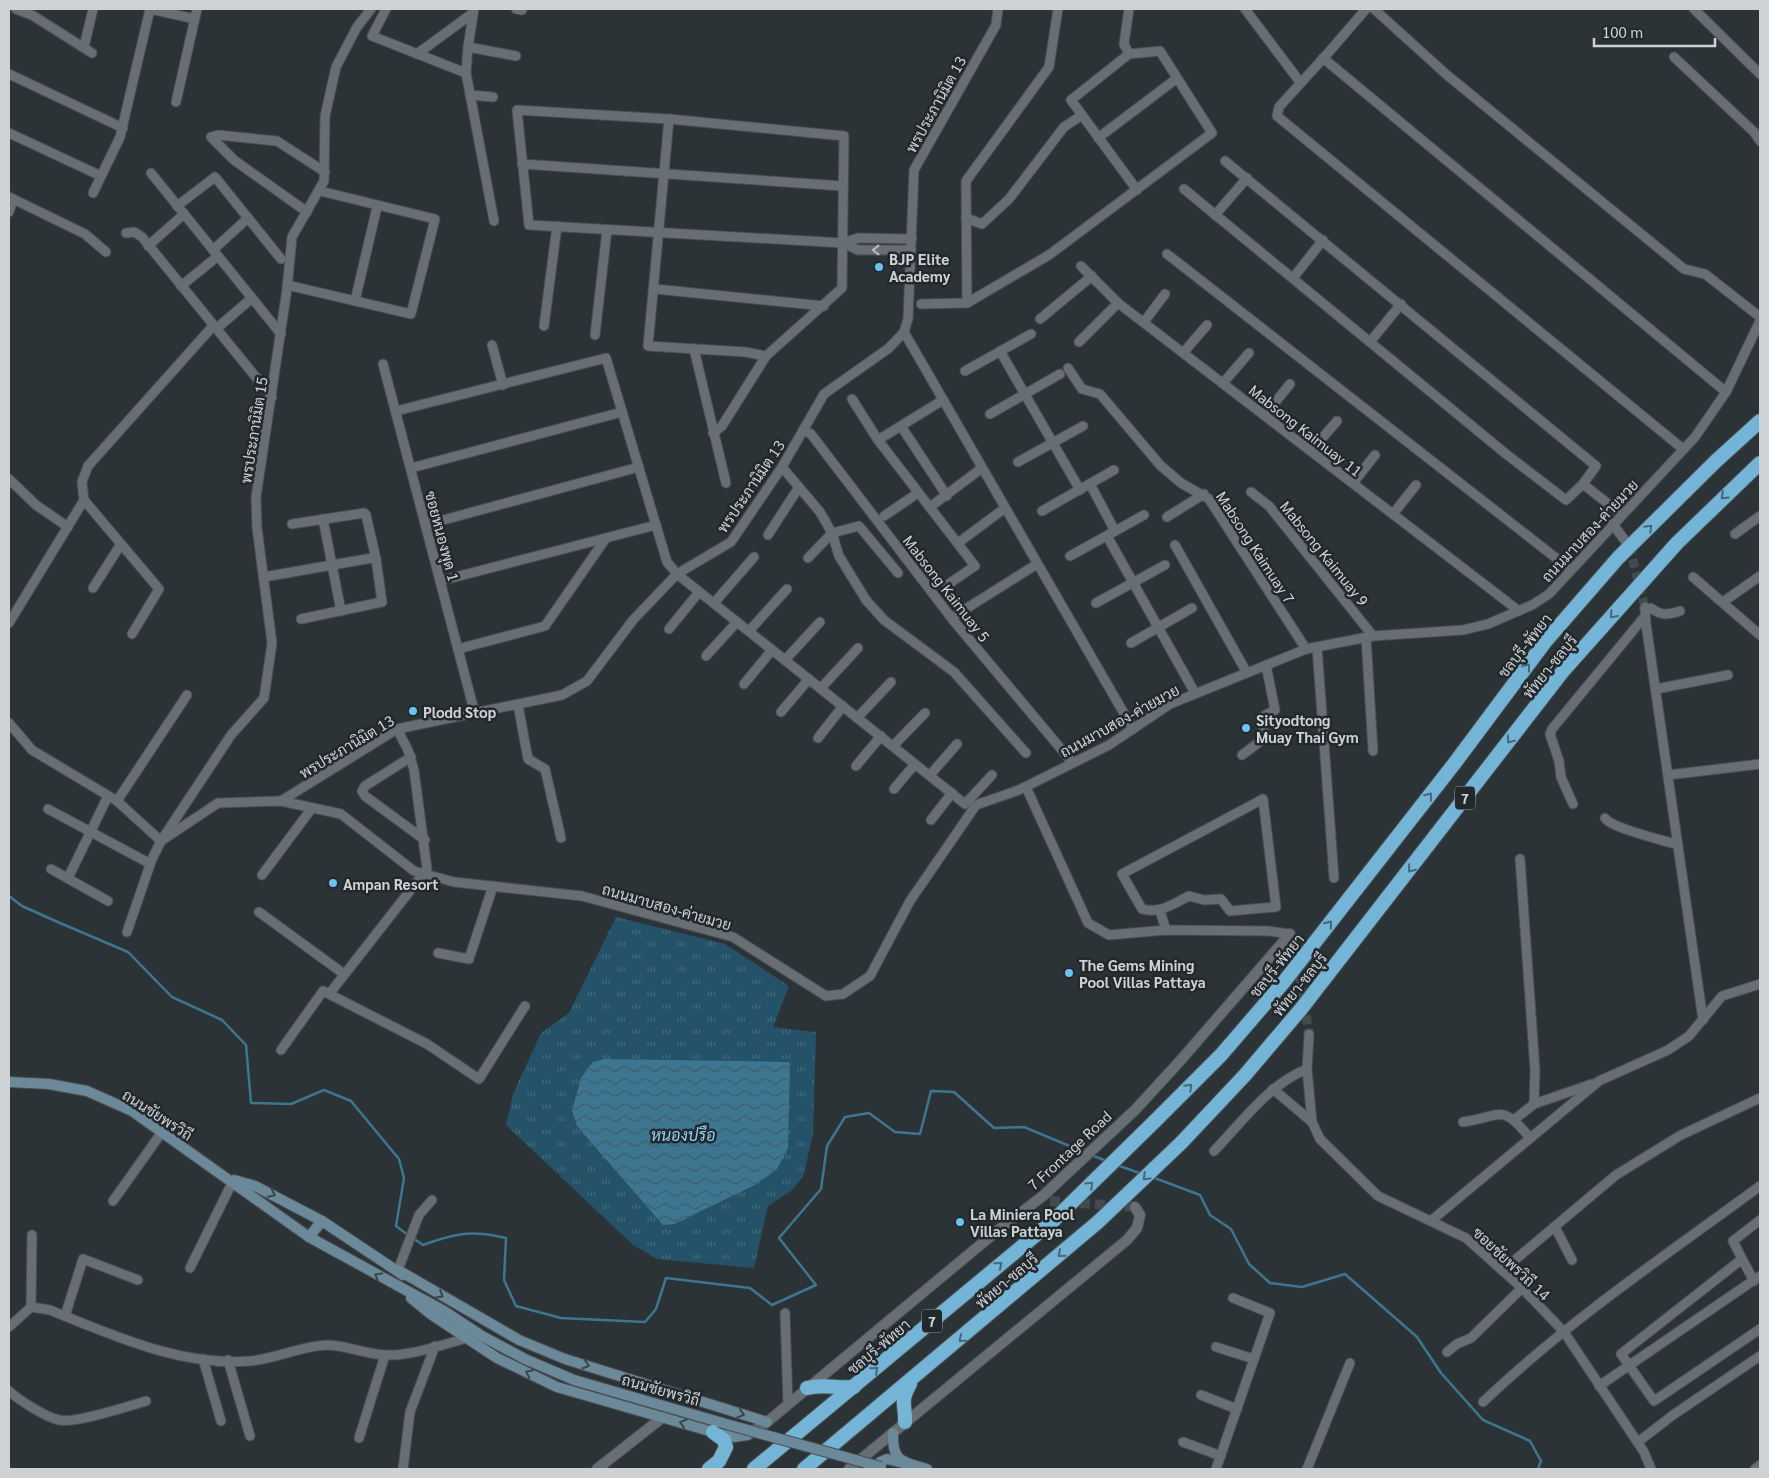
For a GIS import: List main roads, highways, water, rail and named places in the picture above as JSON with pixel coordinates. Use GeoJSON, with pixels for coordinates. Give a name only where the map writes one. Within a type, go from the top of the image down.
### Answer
{"type":"FeatureCollection","features":[{"type":"Feature","properties":{"kind":"highway","name":"ชลบุรี-พัทยา"},"geometry":{"type":"LineString","coordinates":[[754,1469],[1055,1219],[1221,1055],[1283,983],[1454,764],[1545,642],[1618,558],[1716,460],[1760,421]]}},
{"type":"Feature","properties":{"kind":"highway","name":"พัทยา-ชลบุรี"},"geometry":{"type":"LineString","coordinates":[[804,1469],[1098,1222],[1181,1143],[1245,1075],[1301,1009],[1563,671],[1677,543],[1760,463]]}},
{"type":"Feature","properties":{"kind":"highway"},"geometry":{"type":"LineString","coordinates":[[905,1422],[902,1405],[904,1394],[913,1379]]}},
{"type":"Feature","properties":{"kind":"highway"},"geometry":{"type":"LineString","coordinates":[[807,1388],[820,1384],[839,1389],[854,1387]]}},
{"type":"Feature","properties":{"kind":"highway"},"geometry":{"type":"LineString","coordinates":[[709,1469],[719,1461],[726,1447],[716,1427]]}},
{"type":"Feature","properties":{"kind":"main road","name":"ถนนชัยพรวิถี"},"geometry":{"type":"LineString","coordinates":[[9,1082],[49,1084],[88,1091],[132,1112],[309,1237],[437,1306],[508,1350],[574,1380],[716,1427],[734,1437],[747,1435]]}},
{"type":"Feature","properties":{"kind":"main road","name":"ถนนชัยพรวิถี"},"geometry":{"type":"LineString","coordinates":[[229,1180],[255,1186],[322,1221],[398,1270],[519,1340],[547,1351],[766,1422]]}},
{"type":"Feature","properties":{"kind":"main road"},"geometry":{"type":"LineString","coordinates":[[309,1237],[322,1221]]}},
{"type":"Feature","properties":{"kind":"main road","name":"ถนนชัยพรวิถี"},"geometry":{"type":"LineString","coordinates":[[398,1270],[437,1306]]}},
{"type":"Feature","properties":{"kind":"main road","name":"ถนนชัยพรวิถี"},"geometry":{"type":"LineString","coordinates":[[395,1285],[432,1315],[497,1358],[557,1387],[662,1416],[716,1427],[883,1468]]}},
{"type":"Feature","properties":{"kind":"main road"},"geometry":{"type":"LineString","coordinates":[[893,1432],[895,1455],[903,1463]]}},
{"type":"Feature","properties":{"kind":"main road"},"geometry":{"type":"LineString","coordinates":[[883,1468],[880,1462],[887,1459],[927,1469]]}},
{"type":"Feature","properties":{"kind":"water","name":"หนองปรือ"},"geometry":{"type":"Polygon","coordinates":[[[605,1059],[790,1062],[788,1148],[777,1169],[757,1184],[674,1224],[663,1225],[577,1126],[572,1111],[581,1078],[593,1062],[605,1059]]]}},
{"type":"Feature","properties":{"kind":"waterway"},"geometry":{"type":"LineString","coordinates":[[9,896],[22,906],[128,952],[172,997],[222,1020],[246,1045],[251,1103],[291,1104],[324,1090],[351,1101],[399,1159],[404,1178],[396,1226],[408,1235]]}},
{"type":"Feature","properties":{"kind":"waterway"},"geometry":{"type":"LineString","coordinates":[[413,1238],[423,1245],[464,1234],[483,1234],[506,1238],[504,1280],[516,1306],[561,1318],[645,1322],[656,1309],[666,1278],[750,1288],[772,1305],[816,1285],[779,1238],[821,1189],[827,1146],[845,1117],[869,1113],[895,1132],[920,1134],[931,1091],[954,1092],[994,1128],[1024,1127],[1084,1152]]}},
{"type":"Feature","properties":{"kind":"waterway"},"geometry":{"type":"LineString","coordinates":[[1091,1155],[1107,1161]]}},
{"type":"Feature","properties":{"kind":"waterway"},"geometry":{"type":"LineString","coordinates":[[1117,1165],[1142,1174]]}},
{"type":"Feature","properties":{"kind":"waterway"},"geometry":{"type":"LineString","coordinates":[[1152,1177],[1200,1195],[1210,1215],[1231,1229],[1249,1264],[1270,1283],[1302,1287],[1345,1274],[1417,1337],[1441,1373],[1483,1420],[1530,1441],[1541,1461],[1538,1469]]}},
{"type":"Feature","properties":{"kind":"tunnel"},"geometry":{"type":"LineString","coordinates":[[1629,546],[1645,607]]}},
{"type":"Feature","properties":{"kind":"tunnel"},"geometry":{"type":"LineString","coordinates":[[1298,962],[1309,1034]]}},
{"type":"Feature","properties":{"kind":"tunnel"},"geometry":{"type":"LineString","coordinates":[[1050,1201],[1135,1207]]}},
{"type":"Feature","properties":{"kind":"place","name":"BJP Elite Academy"},"geometry":{"type":"Point","coordinates":[879,267]}},
{"type":"Feature","properties":{"kind":"place","name":"Plodd Stop"},"geometry":{"type":"Point","coordinates":[413,711]}},
{"type":"Feature","properties":{"kind":"place","name":"Sityodtong Muay Thai Gym"},"geometry":{"type":"Point","coordinates":[1246,728]}},
{"type":"Feature","properties":{"kind":"place","name":"Ampan Resort"},"geometry":{"type":"Point","coordinates":[333,883]}},
{"type":"Feature","properties":{"kind":"place","name":"The Gems Mining Pool Villas Pattaya"},"geometry":{"type":"Point","coordinates":[1069,973]}},
{"type":"Feature","properties":{"kind":"place","name":"La Miniera Pool Villas Pattaya"},"geometry":{"type":"Point","coordinates":[960,1222]}}]}
